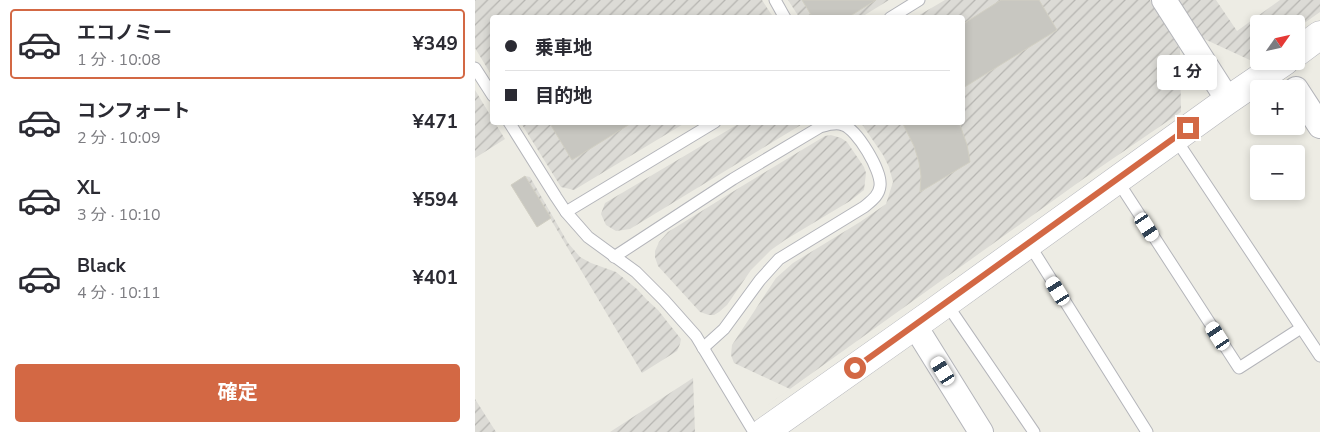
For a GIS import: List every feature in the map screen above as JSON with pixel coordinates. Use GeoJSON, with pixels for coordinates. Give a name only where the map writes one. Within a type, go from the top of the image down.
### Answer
{"type":"FeatureCollection","features":[{"type":"Feature","properties":{"kind":"street"},"geometry":{"type":"LineString","coordinates":[[1164,0],[1227,100]]}},
{"type":"Feature","properties":{"kind":"street"},"geometry":{"type":"LineString","coordinates":[[1305,46],[1320,35]]}},
{"type":"Feature","properties":{"kind":"street"},"geometry":{"type":"LineString","coordinates":[[765,432],[1227,100],[1272,70]]}},
{"type":"Feature","properties":{"kind":"street"},"geometry":{"type":"LineString","coordinates":[[1305,103],[1320,126]]}},
{"type":"Feature","properties":{"kind":"street"},"geometry":{"type":"LineString","coordinates":[[915,326],[981,432]]}},
{"type":"Feature","properties":{"kind":"lane"},"geometry":{"type":"LineString","coordinates":[[775,0],[783,15]]}},
{"type":"Feature","properties":{"kind":"lane"},"geometry":{"type":"LineString","coordinates":[[895,15],[919,0]]}},
{"type":"Feature","properties":{"kind":"lane"},"geometry":{"type":"LineString","coordinates":[[475,68],[490,91]]}},
{"type":"Feature","properties":{"kind":"lane"},"geometry":{"type":"LineString","coordinates":[[511,125],[566,212],[588,237],[636,272],[696,336],[754,432]]}},
{"type":"Feature","properties":{"kind":"lane"},"geometry":{"type":"LineString","coordinates":[[566,212],[710,125]]}},
{"type":"Feature","properties":{"kind":"lane"},"geometry":{"type":"LineString","coordinates":[[614,257],[733,179],[820,127],[829,125]]}},
{"type":"Feature","properties":{"kind":"lane"},"geometry":{"type":"LineString","coordinates":[[703,348],[724,329],[760,280],[779,259],[864,207],[875,198],[880,187],[879,175],[855,132],[843,125]]}},
{"type":"Feature","properties":{"kind":"lane"},"geometry":{"type":"LineString","coordinates":[[1175,138],[1320,356]]}},
{"type":"Feature","properties":{"kind":"lane"},"geometry":{"type":"LineString","coordinates":[[1117,180],[1239,368],[1301,328]]}},
{"type":"Feature","properties":{"kind":"lane"},"geometry":{"type":"LineString","coordinates":[[1029,244],[1147,432]]}},
{"type":"Feature","properties":{"kind":"lane"},"geometry":{"type":"LineString","coordinates":[[947,303],[1034,432]]}},
{"type":"Feature","properties":{"kind":"shaded area"},"geometry":{"type":"Polygon","coordinates":[[[475,0],[762,0],[772,15],[490,15],[490,73],[475,48],[475,0]]]}},
{"type":"Feature","properties":{"kind":"shaded area"},"geometry":{"type":"Polygon","coordinates":[[[788,0],[889,0],[865,15],[798,15],[788,0]]]}},
{"type":"Feature","properties":{"kind":"shaded area"},"geometry":{"type":"Polygon","coordinates":[[[945,0],[1150,0],[1180,49],[1181,112],[1086,177],[730,432],[790,389],[734,363],[731,355],[732,345],[776,278],[793,263],[886,204],[893,182],[889,167],[862,125],[965,125],[965,15],[919,15],[945,0]]]}},
{"type":"Feature","properties":{"kind":"shaded area"},"geometry":{"type":"Polygon","coordinates":[[[1179,0],[1216,0],[1237,31],[1250,22],[1250,60],[1202,38],[1179,0]]]}},
{"type":"Feature","properties":{"kind":"shaded area"},"geometry":{"type":"Polygon","coordinates":[[[1280,0],[1320,0],[1320,12],[1305,23],[1305,15],[1259,15],[1280,0]]]}},
{"type":"Feature","properties":{"kind":"shaded area"},"geometry":{"type":"Polygon","coordinates":[[[475,90],[490,115],[490,125],[496,125],[505,139],[475,158],[475,90]]]}},
{"type":"Feature","properties":{"kind":"shaded area"},"geometry":{"type":"Polygon","coordinates":[[[522,125],[682,125],[574,190],[561,187],[522,125]]]}},
{"type":"Feature","properties":{"kind":"shaded area"},"geometry":{"type":"Polygon","coordinates":[[[737,125],[801,125],[630,229],[616,231],[606,225],[601,214],[605,203],[737,125]]]}},
{"type":"Feature","properties":{"kind":"shaded area"},"geometry":{"type":"Polygon","coordinates":[[[831,135],[847,142],[864,167],[866,173],[864,190],[850,201],[771,250],[751,270],[727,305],[719,312],[709,315],[700,312],[658,266],[655,251],[659,242],[668,232],[825,136],[831,135]]]}},
{"type":"Feature","properties":{"kind":"shaded area"},"geometry":{"type":"Polygon","coordinates":[[[525,176],[530,177],[568,243],[580,257],[616,272],[658,310],[681,339],[677,351],[642,373],[525,176]]]}},
{"type":"Feature","properties":{"kind":"shaded area"},"geometry":{"type":"Polygon","coordinates":[[[693,378],[695,432],[610,432],[693,378]]]}},
{"type":"Feature","properties":{"kind":"shaded area"},"geometry":{"type":"Polygon","coordinates":[[[475,399],[496,432],[475,432],[475,399]]]}},
{"type":"Feature","properties":{"kind":"building"},"geometry":{"type":"Polygon","coordinates":[[[802,0],[876,0],[852,15],[811,15],[802,0]]]}},
{"type":"Feature","properties":{"kind":"building"},"geometry":{"type":"Polygon","coordinates":[[[1001,0],[1039,0],[1057,30],[965,87],[965,23],[1001,0]]]}},
{"type":"Feature","properties":{"kind":"building"},"geometry":{"type":"Polygon","coordinates":[[[551,125],[628,125],[572,160],[551,125]]]}},
{"type":"Feature","properties":{"kind":"building"},"geometry":{"type":"Polygon","coordinates":[[[904,125],[960,125],[967,145],[970,162],[920,192],[921,176],[914,146],[904,125]]]}},
{"type":"Feature","properties":{"kind":"building"},"geometry":{"type":"Polygon","coordinates":[[[525,176],[551,218],[537,227],[511,185],[525,176]]]}},
{"type":"Feature","properties":{"kind":"route"},"geometry":{"type":"LineString","coordinates":[[855,368],[1188,128]]}}]}
